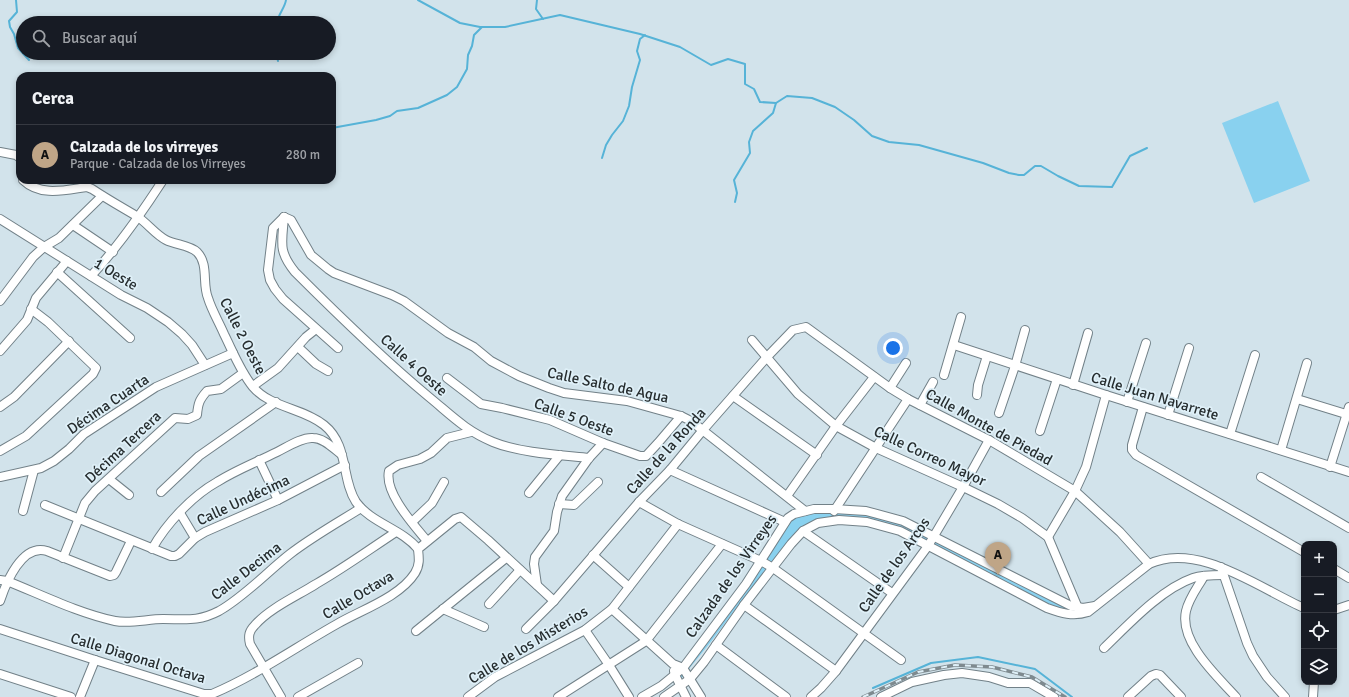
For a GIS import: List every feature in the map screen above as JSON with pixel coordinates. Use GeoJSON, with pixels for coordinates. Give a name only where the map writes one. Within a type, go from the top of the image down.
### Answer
{"type":"FeatureCollection","features":[{"type":"Feature","properties":{"kind":"street"},"geometry":{"type":"LineString","coordinates":[[0,152],[16,155]]}},
{"type":"Feature","properties":{"kind":"street"},"geometry":{"type":"LineString","coordinates":[[28,184],[34,188],[48,191],[87,188],[92,189],[91,184]]}},
{"type":"Feature","properties":{"kind":"street"},"geometry":{"type":"LineString","coordinates":[[91,276],[113,252],[139,218],[160,184]]}},
{"type":"Feature","properties":{"kind":"street","name":"Calle 2 Oeste"},"geometry":{"type":"LineString","coordinates":[[92,189],[139,218],[165,239],[188,247],[196,252],[202,260],[204,268],[207,298],[243,373],[253,386],[267,399],[313,418],[325,425],[338,442],[351,491],[361,508],[410,540],[418,549]]}},
{"type":"Feature","properties":{"kind":"street"},"geometry":{"type":"LineString","coordinates":[[0,301],[33,257],[44,247],[59,238],[102,196]]}},
{"type":"Feature","properties":{"kind":"street"},"geometry":{"type":"LineString","coordinates":[[284,217],[273,228],[268,270],[270,280],[275,290],[283,299],[338,348]]}},
{"type":"Feature","properties":{"kind":"street","name":"Calle Salto de Agua"},"geometry":{"type":"LineString","coordinates":[[284,217],[294,224],[311,255],[334,273],[382,290],[398,298],[448,333],[474,347],[491,361],[519,376],[564,393],[627,401],[681,416],[691,421],[805,511]]}},
{"type":"Feature","properties":{"kind":"street","name":"Calle 4 Oeste"},"geometry":{"type":"LineString","coordinates":[[284,217],[282,244],[283,252],[295,272],[381,355],[450,416],[471,432],[494,443],[519,449],[589,458]]}},
{"type":"Feature","properties":{"kind":"street","name":"1 Oeste"},"geometry":{"type":"LineString","coordinates":[[0,219],[121,295],[147,308],[168,322],[192,345],[205,365]]}},
{"type":"Feature","properties":{"kind":"street"},"geometry":{"type":"LineString","coordinates":[[73,225],[113,252]]}},
{"type":"Feature","properties":{"kind":"street"},"geometry":{"type":"LineString","coordinates":[[0,352],[27,320],[36,298],[67,261]]}},
{"type":"Feature","properties":{"kind":"street"},"geometry":{"type":"LineString","coordinates":[[57,272],[130,338]]}},
{"type":"Feature","properties":{"kind":"street","name":"Décima Cuarta"},"geometry":{"type":"LineString","coordinates":[[0,451],[26,436],[95,372],[96,368],[69,341],[31,309]]}},
{"type":"Feature","properties":{"kind":"street"},"geometry":{"type":"LineString","coordinates":[[944,375],[961,317]]}},
{"type":"Feature","properties":{"kind":"street","name":"Calle de la Ronda"},"geometry":{"type":"LineString","coordinates":[[526,629],[554,601],[639,502],[670,470],[767,357],[793,330],[806,327]]}},
{"type":"Feature","properties":{"kind":"street","name":"Calle Monte de Piedad"},"geometry":{"type":"LineString","coordinates":[[806,327],[874,377],[908,399],[988,440],[1075,491],[1120,532],[1149,564]]}},
{"type":"Feature","properties":{"kind":"street"},"geometry":{"type":"LineString","coordinates":[[253,386],[278,368],[306,337],[316,329]]}},
{"type":"Feature","properties":{"kind":"street"},"geometry":{"type":"LineString","coordinates":[[998,413],[1015,366],[1025,330]]}},
{"type":"Feature","properties":{"kind":"street"},"geometry":{"type":"LineString","coordinates":[[1073,384],[1088,333]]}},
{"type":"Feature","properties":{"kind":"street","name":"Calle Correo Mayor"},"geometry":{"type":"LineString","coordinates":[[752,340],[798,394],[836,426],[876,448],[998,504],[1022,518],[1048,537]]}},
{"type":"Feature","properties":{"kind":"street"},"geometry":{"type":"LineString","coordinates":[[0,407],[14,397],[69,341]]}},
{"type":"Feature","properties":{"kind":"street"},"geometry":{"type":"LineString","coordinates":[[1126,402],[1146,343]]}},
{"type":"Feature","properties":{"kind":"street","name":"Calle Juan Navarrete"},"geometry":{"type":"LineString","coordinates":[[954,345],[1126,402],[1349,472]]}},
{"type":"Feature","properties":{"kind":"street"},"geometry":{"type":"LineString","coordinates":[[298,347],[316,364],[328,370]]}},
{"type":"Feature","properties":{"kind":"street"},"geometry":{"type":"LineString","coordinates":[[1168,415],[1189,348]]}},
{"type":"Feature","properties":{"kind":"street","name":"Décima Cuarta"},"geometry":{"type":"LineString","coordinates":[[0,477],[34,470],[54,460],[69,449],[84,434],[156,387],[234,353]]}},
{"type":"Feature","properties":{"kind":"street"},"geometry":{"type":"LineString","coordinates":[[1230,434],[1255,355]]}},
{"type":"Feature","properties":{"kind":"street"},"geometry":{"type":"LineString","coordinates":[[977,395],[986,356]]}},
{"type":"Feature","properties":{"kind":"street"},"geometry":{"type":"LineString","coordinates":[[890,388],[906,363]]}},
{"type":"Feature","properties":{"kind":"street"},"geometry":{"type":"LineString","coordinates":[[1282,450],[1307,364]]}},
{"type":"Feature","properties":{"kind":"street","name":"Décima Tercera"},"geometry":{"type":"LineString","coordinates":[[63,558],[86,503],[95,491],[175,418],[188,419],[197,415],[197,406],[207,391],[221,389],[243,373]]}},
{"type":"Feature","properties":{"kind":"street"},"geometry":{"type":"LineString","coordinates":[[787,496],[836,426],[874,377]]}},
{"type":"Feature","properties":{"kind":"street","name":"Calle 5 Oeste"},"geometry":{"type":"LineString","coordinates":[[447,378],[481,404],[550,420],[603,443],[640,456],[646,456],[681,416]]}},
{"type":"Feature","properties":{"kind":"street"},"geometry":{"type":"LineString","coordinates":[[1040,431],[1057,379]]}},
{"type":"Feature","properties":{"kind":"street"},"geometry":{"type":"LineString","coordinates":[[920,405],[933,382]]}},
{"type":"Feature","properties":{"kind":"street"},"geometry":{"type":"LineString","coordinates":[[1078,608],[1048,537],[1075,491],[1086,467],[1106,395]]}},
{"type":"Feature","properties":{"kind":"street"},"geometry":{"type":"LineString","coordinates":[[733,396],[817,455]]}},
{"type":"Feature","properties":{"kind":"street"},"geometry":{"type":"LineString","coordinates":[[830,521],[834,509],[908,399]]}},
{"type":"Feature","properties":{"kind":"street"},"geometry":{"type":"LineString","coordinates":[[1297,399],[1348,412],[1330,467]]}},
{"type":"Feature","properties":{"kind":"street"},"geometry":{"type":"LineString","coordinates":[[161,492],[199,456],[276,402]]}},
{"type":"Feature","properties":{"kind":"street"},"geometry":{"type":"LineString","coordinates":[[1143,407],[1132,445],[1132,450],[1136,455],[1301,550]]}},
{"type":"Feature","properties":{"kind":"street"},"geometry":{"type":"LineString","coordinates":[[427,541],[395,501],[388,480],[388,471],[398,465],[420,459],[431,453],[447,438],[471,432]]}},
{"type":"Feature","properties":{"kind":"street"},"geometry":{"type":"LineString","coordinates":[[152,549],[163,532],[190,502],[216,482],[260,460],[303,439],[312,437],[319,439],[342,455]]}},
{"type":"Feature","properties":{"kind":"street","name":"Calle de los Arcos"},"geometry":{"type":"LineString","coordinates":[[811,697],[822,688],[836,671],[928,546],[963,487],[988,440]]}},
{"type":"Feature","properties":{"kind":"street"},"geometry":{"type":"LineString","coordinates":[[537,585],[534,564],[535,557],[554,531],[562,496],[589,458],[603,443]]}},
{"type":"Feature","properties":{"kind":"street"},"geometry":{"type":"LineString","coordinates":[[529,493],[560,454]]}},
{"type":"Feature","properties":{"kind":"street"},"geometry":{"type":"LineString","coordinates":[[260,460],[278,500]]}},
{"type":"Feature","properties":{"kind":"street","name":"Calle Undécima"},"geometry":{"type":"LineString","coordinates":[[45,505],[131,541],[171,556],[175,556],[195,538],[205,532],[278,500],[345,465]]}},
{"type":"Feature","properties":{"kind":"street"},"geometry":{"type":"LineString","coordinates":[[23,510],[34,470]]}},
{"type":"Feature","properties":{"kind":"street"},"geometry":{"type":"LineString","coordinates":[[670,470],[785,522]]}},
{"type":"Feature","properties":{"kind":"street"},"geometry":{"type":"LineString","coordinates":[[1261,477],[1349,528]]}},
{"type":"Feature","properties":{"kind":"street"},"geometry":{"type":"LineString","coordinates":[[109,479],[129,495]]}},
{"type":"Feature","properties":{"kind":"street"},"geometry":{"type":"LineString","coordinates":[[412,522],[432,504],[444,482]]}},
{"type":"Feature","properties":{"kind":"street"},"geometry":{"type":"LineString","coordinates":[[559,504],[574,505],[598,482]]}},
{"type":"Feature","properties":{"kind":"street"},"geometry":{"type":"LineString","coordinates":[[639,502],[678,524],[773,568],[901,660]]}},
{"type":"Feature","properties":{"kind":"street","name":"Calle Decima"},"geometry":{"type":"LineString","coordinates":[[3,580],[77,609],[115,621],[124,622],[164,619],[189,621],[208,616],[220,610],[236,599],[309,540],[361,508]]}},
{"type":"Feature","properties":{"kind":"street","name":"Calzada de los Virreyes"},"geometry":{"type":"LineString","coordinates":[[675,675],[683,668],[746,584],[785,522],[791,516],[814,509],[866,511],[903,521],[1072,606],[1078,608],[1097,605]]}},
{"type":"Feature","properties":{"kind":"street"},"geometry":{"type":"LineString","coordinates":[[180,513],[195,538]]}},
{"type":"Feature","properties":{"kind":"street"},"geometry":{"type":"LineString","coordinates":[[418,549],[455,519],[461,517],[554,601]]}},
{"type":"Feature","properties":{"kind":"street","name":"Calzada de los Virreyes"},"geometry":{"type":"LineString","coordinates":[[680,686],[690,679],[791,544],[803,531],[818,523],[830,521],[839,520],[867,522],[900,531],[1047,608],[1060,613],[1074,615],[1088,612],[1149,564],[1162,559],[1180,558],[1195,560],[1301,607]]}},
{"type":"Feature","properties":{"kind":"street","name":"Calle de los Misterios"},"geometry":{"type":"LineString","coordinates":[[468,697],[495,678],[585,630],[612,609],[678,524]]}},
{"type":"Feature","properties":{"kind":"street"},"geometry":{"type":"LineString","coordinates":[[803,531],[892,593]]}},
{"type":"Feature","properties":{"kind":"street"},"geometry":{"type":"LineString","coordinates":[[281,697],[250,644],[248,636],[255,624],[281,605],[318,584],[396,532]]}},
{"type":"Feature","properties":{"kind":"street"},"geometry":{"type":"LineString","coordinates":[[0,601],[3,580],[23,559],[38,549],[47,551],[106,576],[114,575],[131,541]]}},
{"type":"Feature","properties":{"kind":"street"},"geometry":{"type":"LineString","coordinates":[[558,697],[646,641],[722,544]]}},
{"type":"Feature","properties":{"kind":"street","name":"Calle Octava"},"geometry":{"type":"LineString","coordinates":[[264,667],[338,623],[396,592],[415,573],[419,561],[418,549]]}},
{"type":"Feature","properties":{"kind":"street"},"geometry":{"type":"LineString","coordinates":[[593,555],[629,587]]}},
{"type":"Feature","properties":{"kind":"street"},"geometry":{"type":"LineString","coordinates":[[416,631],[506,558]]}},
{"type":"Feature","properties":{"kind":"street"},"geometry":{"type":"LineString","coordinates":[[489,604],[520,570]]}},
{"type":"Feature","properties":{"kind":"street"},"geometry":{"type":"LineString","coordinates":[[1104,648],[1146,608],[1168,591],[1191,579],[1222,571],[1253,656],[1267,677],[1285,697]]}},
{"type":"Feature","properties":{"kind":"street"},"geometry":{"type":"LineString","coordinates":[[1337,571],[1349,578]]}},
{"type":"Feature","properties":{"kind":"street"},"geometry":{"type":"LineString","coordinates":[[1204,576],[1188,604],[1185,617],[1185,627],[1188,637],[1194,647],[1236,697]]}},
{"type":"Feature","properties":{"kind":"street"},"geometry":{"type":"LineString","coordinates":[[744,605],[836,671]]}},
{"type":"Feature","properties":{"kind":"street"},"geometry":{"type":"LineString","coordinates":[[1337,609],[1349,605]]}},
{"type":"Feature","properties":{"kind":"street"},"geometry":{"type":"LineString","coordinates":[[443,609],[484,627]]}},
{"type":"Feature","properties":{"kind":"street"},"geometry":{"type":"LineString","coordinates":[[612,609],[673,664],[683,668],[701,697]]}},
{"type":"Feature","properties":{"kind":"street","name":"Calle Diagonal Octava"},"geometry":{"type":"LineString","coordinates":[[0,629],[204,694],[212,694],[220,691],[264,667]]}},
{"type":"Feature","properties":{"kind":"street"},"geometry":{"type":"LineString","coordinates":[[585,630],[629,697]]}},
{"type":"Feature","properties":{"kind":"street"},"geometry":{"type":"LineString","coordinates":[[716,645],[786,697]]}},
{"type":"Feature","properties":{"kind":"street"},"geometry":{"type":"LineString","coordinates":[[80,697],[95,660]]}},
{"type":"Feature","properties":{"kind":"street"},"geometry":{"type":"LineString","coordinates":[[298,697],[358,663]]}},
{"type":"Feature","properties":{"kind":"street"},"geometry":{"type":"LineString","coordinates":[[673,664],[675,675],[686,697]]}},
{"type":"Feature","properties":{"kind":"street"},"geometry":{"type":"LineString","coordinates":[[881,697],[912,682],[944,675],[962,673],[988,677],[1008,683],[1030,683],[1054,697]]}},
{"type":"Feature","properties":{"kind":"street"},"geometry":{"type":"LineString","coordinates":[[0,674],[71,697]]}},
{"type":"Feature","properties":{"kind":"street"},"geometry":{"type":"LineString","coordinates":[[1131,696],[1154,674],[1160,675],[1181,697]]}},
{"type":"Feature","properties":{"kind":"street"},"geometry":{"type":"LineString","coordinates":[[642,697],[675,675]]}},
{"type":"Feature","properties":{"kind":"street"},"geometry":{"type":"LineString","coordinates":[[1313,697],[1314,685]]}},
{"type":"Feature","properties":{"kind":"street"},"geometry":{"type":"LineString","coordinates":[[664,697],[680,686]]}},
{"type":"Feature","properties":{"kind":"shaded area"},"geometry":{"type":"Polygon","coordinates":[[[1278,101],[1310,181],[1254,203],[1222,123],[1278,101]]]}},
{"type":"Feature","properties":{"kind":"shaded area"},"geometry":{"type":"Polygon","coordinates":[[[855,508],[929,534],[925,544],[899,530],[836,519],[798,530],[680,680],[676,673],[758,563],[786,515],[855,508]]]}},
{"type":"Feature","properties":{"kind":"shaded area"},"geometry":{"type":"Polygon","coordinates":[[[932,536],[1073,605],[1073,613],[1062,613],[927,545],[932,536]]]}},
{"type":"Feature","properties":{"kind":"waterway"},"geometry":{"type":"LineString","coordinates":[[16,0],[17,12],[9,21],[16,41]]}},
{"type":"Feature","properties":{"kind":"waterway"},"geometry":{"type":"LineString","coordinates":[[279,16],[286,0]]}},
{"type":"Feature","properties":{"kind":"waterway"},"geometry":{"type":"LineString","coordinates":[[418,0],[460,23],[480,27],[505,27],[560,15],[640,34],[680,47],[711,65],[728,59],[745,64],[745,84],[754,89],[760,102],[776,103],[787,96],[812,98],[835,107],[854,120],[872,136],[889,142],[919,145],[983,163],[1009,173],[1024,175],[1035,166],[1041,166],[1079,186],[1112,187],[1130,156],[1147,148]]}},
{"type":"Feature","properties":{"kind":"waterway"},"geometry":{"type":"LineString","coordinates":[[537,0],[536,9],[543,19]]}},
{"type":"Feature","properties":{"kind":"waterway"},"geometry":{"type":"LineString","coordinates":[[336,127],[376,120],[390,116],[397,111],[418,108],[447,95],[457,87],[467,69],[468,55],[472,46],[474,35],[482,27]]}},
{"type":"Feature","properties":{"kind":"waterway"},"geometry":{"type":"LineString","coordinates":[[602,158],[606,145],[623,121],[629,106],[632,87],[640,60],[637,51],[640,39],[645,35]]}},
{"type":"Feature","properties":{"kind":"waterway"},"geometry":{"type":"LineString","coordinates":[[735,202],[737,193],[734,180],[750,153],[749,142],[753,131],[773,113],[776,103]]}},
{"type":"Feature","properties":{"kind":"waterway"},"geometry":{"type":"LineString","coordinates":[[873,688],[931,663],[978,657],[1035,669],[1072,697]]}},
{"type":"Feature","properties":{"kind":"railway"},"geometry":{"type":"LineString","coordinates":[[863,697],[918,672],[955,665],[992,667],[1032,677],[1065,697]]}},
{"type":"Feature","properties":{"kind":"place","name":"Calzada de los virreyes"},"geometry":{"type":"Point","coordinates":[998,575]}}]}
